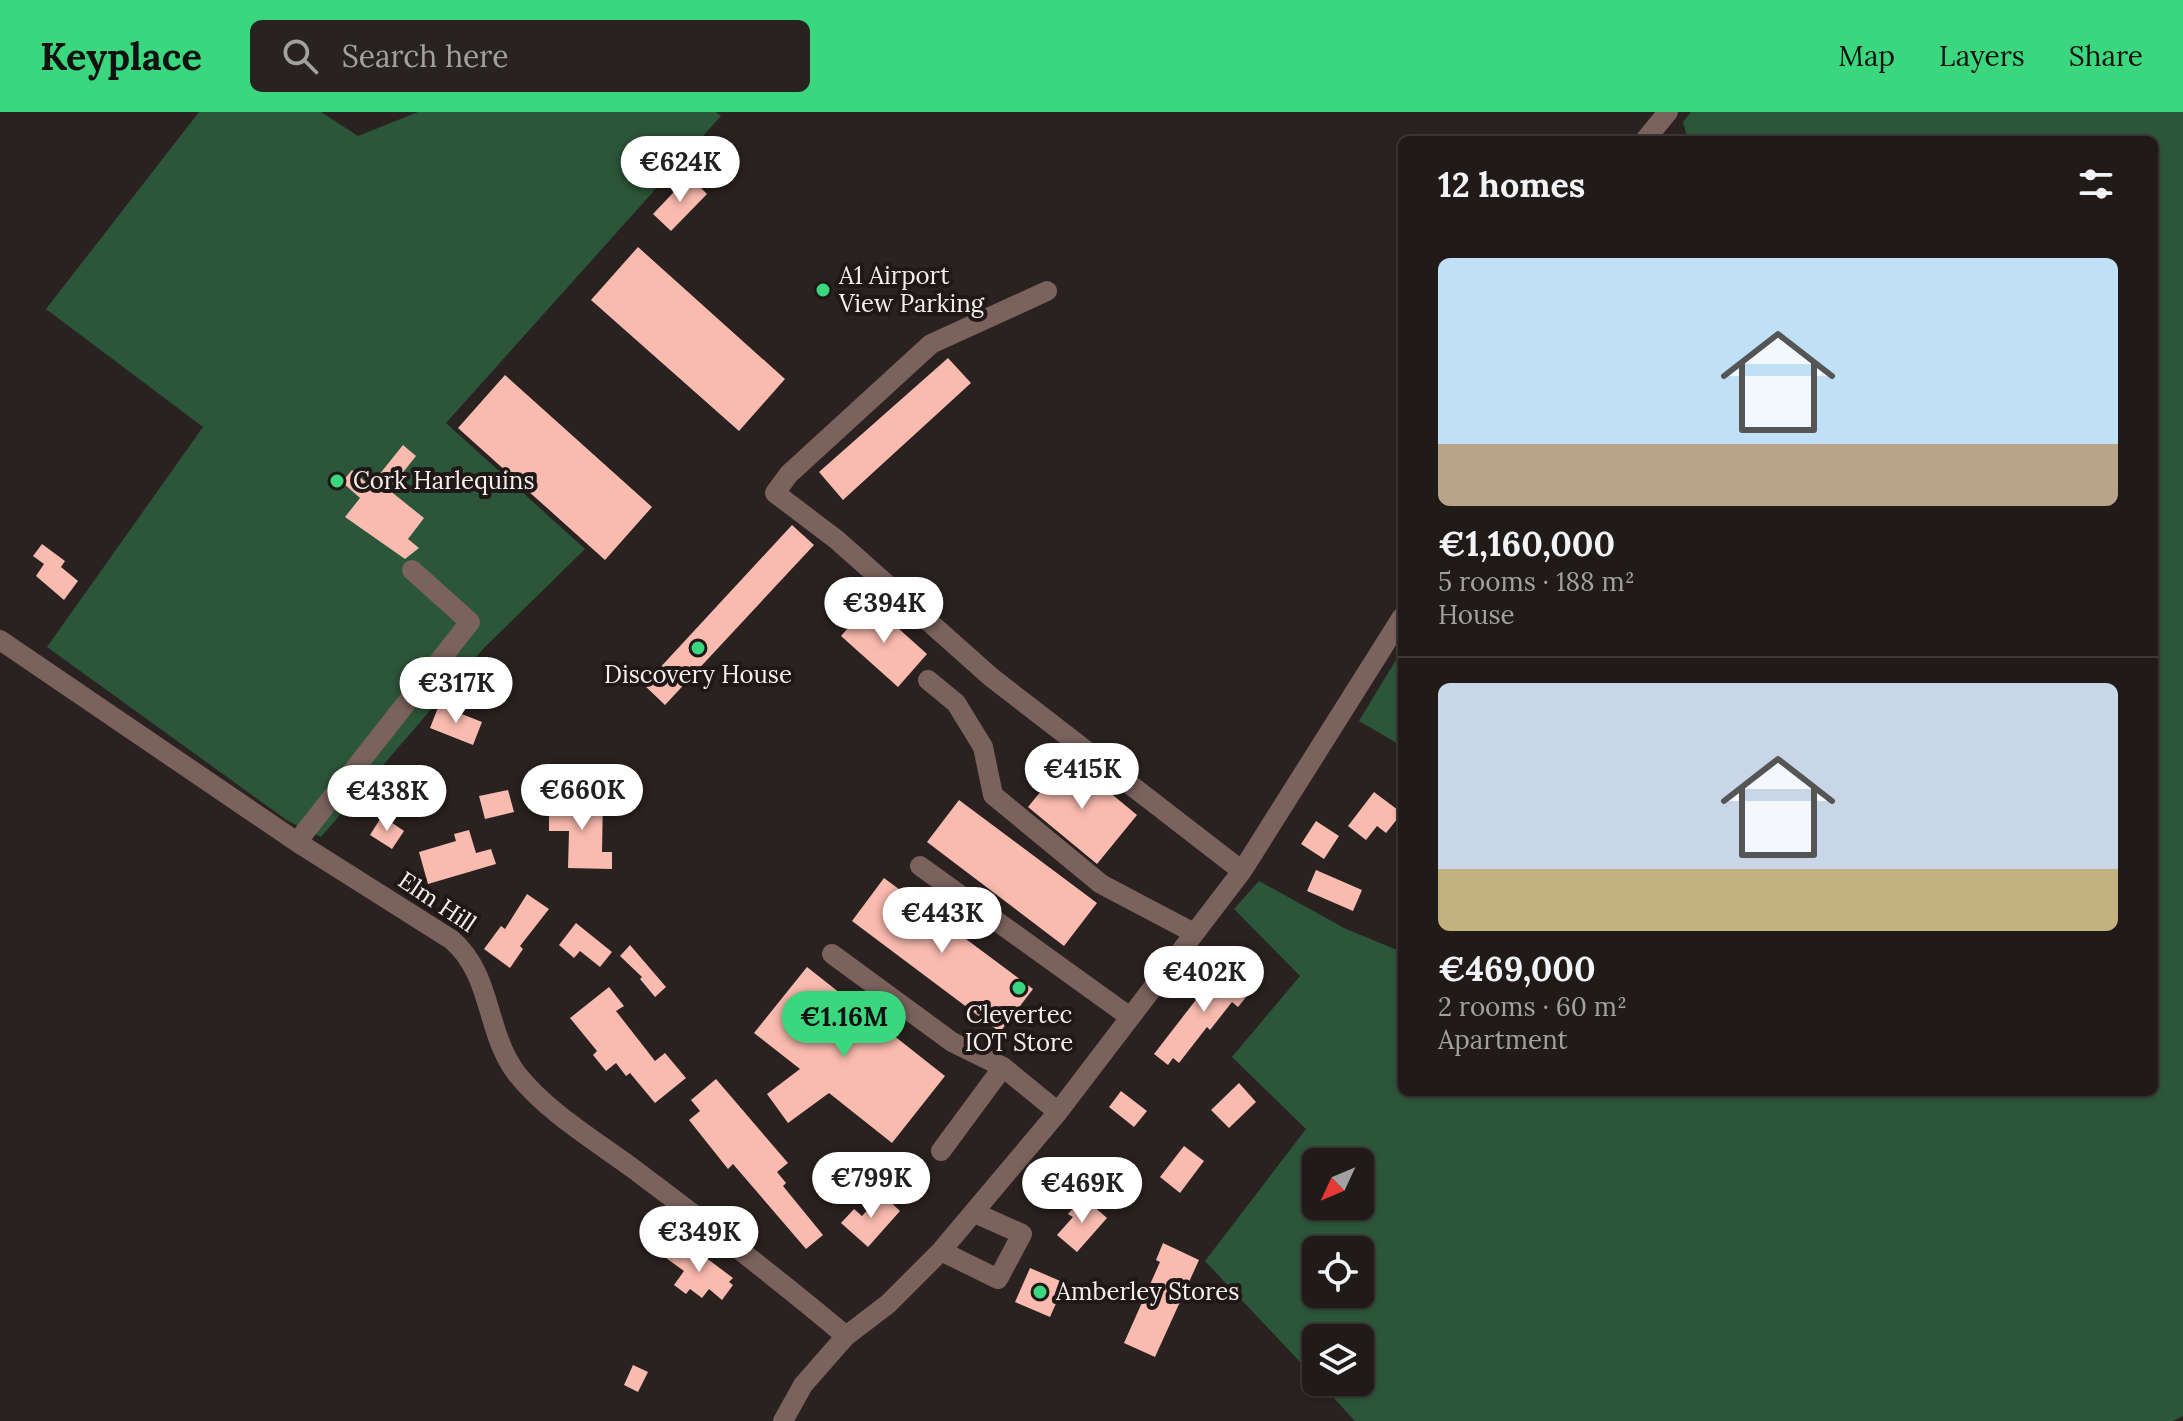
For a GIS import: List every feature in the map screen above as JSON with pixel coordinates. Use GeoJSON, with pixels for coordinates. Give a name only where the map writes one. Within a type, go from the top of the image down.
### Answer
{"type":"FeatureCollection","features":[{"type":"Feature","properties":{"kind":"street"},"geometry":{"type":"LineString","coordinates":[[1648,136],[1668,112]]}},
{"type":"Feature","properties":{"kind":"street"},"geometry":{"type":"LineString","coordinates":[[1047,291],[931,344],[789,474],[775,493],[837,540],[991,677],[1242,871]]}},
{"type":"Feature","properties":{"kind":"street"},"geometry":{"type":"LineString","coordinates":[[297,842],[470,622],[412,570]]}},
{"type":"Feature","properties":{"kind":"street"},"geometry":{"type":"LineString","coordinates":[[783,1421],[803,1385],[846,1336],[888,1304],[941,1251],[1058,1112],[1242,871],[1398,623]]}},
{"type":"Feature","properties":{"kind":"street","name":"Elm Hill"},"geometry":{"type":"LineString","coordinates":[[0,640],[297,842],[452,940],[469,955],[502,1049],[518,1075],[550,1106],[758,1261],[846,1336]]}},
{"type":"Feature","properties":{"kind":"street"},"geometry":{"type":"LineString","coordinates":[[928,680],[956,703],[983,747],[993,795],[1101,884],[1194,933]]}},
{"type":"Feature","properties":{"kind":"street"},"geometry":{"type":"LineString","coordinates":[[920,866],[1130,1017]]}},
{"type":"Feature","properties":{"kind":"street"},"geometry":{"type":"LineString","coordinates":[[832,954],[952,1042],[1003,1067],[1058,1112]]}},
{"type":"Feature","properties":{"kind":"street"},"geometry":{"type":"LineString","coordinates":[[941,1151],[1003,1067]]}},
{"type":"Feature","properties":{"kind":"street"},"geometry":{"type":"LineString","coordinates":[[941,1251],[998,1279],[1022,1234],[975,1213]]}},
{"type":"Feature","properties":{"kind":"green space","name":"Cork Harlequins"},"geometry":{"type":"Polygon","coordinates":[[[199,112],[321,112],[358,136],[418,112],[716,112],[721,116],[446,423],[585,549],[484,648],[321,837],[288,821],[47,647],[203,427],[46,309],[199,112]]]}},
{"type":"Feature","properties":{"kind":"green space"},"geometry":{"type":"Polygon","coordinates":[[[1691,112],[2183,112],[2183,1416],[2173,1421],[1355,1421],[1332,1396],[1374,1396],[1374,1324],[1302,1324],[1302,1364],[1205,1261],[1306,1129],[1232,1057],[1300,976],[1234,909],[1259,881],[1346,929],[1398,950],[1398,1096],[2158,1096],[2158,136],[1687,136],[1683,122],[1691,112]]]}},
{"type":"Feature","properties":{"kind":"green space"},"geometry":{"type":"Polygon","coordinates":[[[1398,657],[1398,744],[1359,721],[1398,657]]]}},
{"type":"Feature","properties":{"kind":"building"},"geometry":{"type":"Polygon","coordinates":[[[689,176],[707,194],[671,231],[653,214],[689,176]]]}},
{"type":"Feature","properties":{"kind":"building"},"geometry":{"type":"Polygon","coordinates":[[[638,247],[785,379],[739,431],[591,300],[638,247]]]}},
{"type":"Feature","properties":{"kind":"building"},"geometry":{"type":"Polygon","coordinates":[[[948,358],[971,383],[843,500],[819,472],[948,358]]]}},
{"type":"Feature","properties":{"kind":"building"},"geometry":{"type":"Polygon","coordinates":[[[505,375],[652,507],[605,560],[458,428],[505,375]]]}},
{"type":"Feature","properties":{"kind":"building"},"geometry":{"type":"Polygon","coordinates":[[[403,445],[416,456],[389,490],[424,518],[408,539],[419,548],[405,559],[345,517],[360,498],[342,482],[352,470],[370,486],[403,445]]]}},
{"type":"Feature","properties":{"kind":"building"},"geometry":{"type":"Polygon","coordinates":[[[792,525],[814,545],[665,705],[644,685],[792,525]]]}},
{"type":"Feature","properties":{"kind":"building"},"geometry":{"type":"Polygon","coordinates":[[[42,544],[65,561],[61,567],[78,581],[64,600],[36,576],[44,564],[33,556],[42,544]]]}},
{"type":"Feature","properties":{"kind":"building"},"geometry":{"type":"Polygon","coordinates":[[[870,603],[927,654],[898,687],[841,636],[870,603]]]}},
{"type":"Feature","properties":{"kind":"building"},"geometry":{"type":"Polygon","coordinates":[[[439,705],[482,722],[473,745],[430,728],[439,705]]]}},
{"type":"Feature","properties":{"kind":"building"},"geometry":{"type":"Polygon","coordinates":[[[1068,758],[1137,815],[1097,864],[1028,807],[1068,758]]]}},
{"type":"Feature","properties":{"kind":"building"},"geometry":{"type":"Polygon","coordinates":[[[508,790],[514,812],[485,819],[479,796],[508,790]]]}},
{"type":"Feature","properties":{"kind":"building"},"geometry":{"type":"Polygon","coordinates":[[[1374,792],[1398,810],[1398,818],[1386,833],[1377,826],[1366,840],[1348,826],[1374,792]]]}},
{"type":"Feature","properties":{"kind":"building"},"geometry":{"type":"Polygon","coordinates":[[[579,797],[603,798],[602,852],[612,852],[612,869],[568,868],[569,831],[549,831],[549,803],[579,802],[579,797]]]}},
{"type":"Feature","properties":{"kind":"building"},"geometry":{"type":"Polygon","coordinates":[[[959,800],[1097,903],[1064,946],[927,842],[959,800]]]}},
{"type":"Feature","properties":{"kind":"building"},"geometry":{"type":"Polygon","coordinates":[[[382,816],[404,831],[392,849],[370,835],[382,816]]]}},
{"type":"Feature","properties":{"kind":"building"},"geometry":{"type":"Polygon","coordinates":[[[1316,821],[1339,836],[1324,859],[1301,844],[1316,821]]]}},
{"type":"Feature","properties":{"kind":"building"},"geometry":{"type":"Polygon","coordinates":[[[469,830],[476,853],[491,849],[496,864],[428,884],[419,852],[456,841],[454,834],[469,830]]]}},
{"type":"Feature","properties":{"kind":"building"},"geometry":{"type":"Polygon","coordinates":[[[1316,870],[1362,890],[1353,911],[1307,891],[1316,870]]]}},
{"type":"Feature","properties":{"kind":"building"},"geometry":{"type":"Polygon","coordinates":[[[884,878],[1033,989],[1000,1032],[852,921],[884,878]]]}},
{"type":"Feature","properties":{"kind":"building"},"geometry":{"type":"Polygon","coordinates":[[[527,894],[549,909],[520,946],[523,949],[510,968],[484,949],[501,926],[505,929],[527,894]]]}},
{"type":"Feature","properties":{"kind":"building"},"geometry":{"type":"Polygon","coordinates":[[[576,923],[612,952],[600,967],[580,951],[574,958],[559,945],[576,923]]]}},
{"type":"Feature","properties":{"kind":"building"},"geometry":{"type":"Polygon","coordinates":[[[630,945],[666,987],[655,997],[640,979],[642,977],[620,956],[630,945]]]}},
{"type":"Feature","properties":{"kind":"building"},"geometry":{"type":"Polygon","coordinates":[[[1238,965],[1249,974],[1241,983],[1251,991],[1238,1007],[1232,1002],[1210,1030],[1207,1027],[1179,1063],[1173,1058],[1168,1065],[1154,1054],[1219,970],[1229,977],[1238,965]]]}},
{"type":"Feature","properties":{"kind":"building"},"geometry":{"type":"Polygon","coordinates":[[[807,967],[945,1076],[892,1143],[829,1093],[788,1123],[767,1094],[800,1069],[754,1033],[807,967]]]}},
{"type":"Feature","properties":{"kind":"building"},"geometry":{"type":"Polygon","coordinates":[[[609,987],[624,1006],[616,1011],[655,1061],[665,1053],[686,1078],[655,1103],[630,1073],[626,1076],[616,1063],[606,1071],[593,1055],[597,1051],[570,1018],[609,987]]]}},
{"type":"Feature","properties":{"kind":"building"},"geometry":{"type":"Polygon","coordinates":[[[716,1079],[788,1163],[777,1172],[786,1183],[783,1186],[823,1235],[806,1249],[733,1164],[728,1169],[689,1120],[700,1111],[691,1100],[716,1079]]]}},
{"type":"Feature","properties":{"kind":"building"},"geometry":{"type":"Polygon","coordinates":[[[1239,1083],[1256,1102],[1229,1128],[1211,1110],[1239,1083]]]}},
{"type":"Feature","properties":{"kind":"building"},"geometry":{"type":"Polygon","coordinates":[[[1121,1091],[1147,1111],[1134,1127],[1109,1107],[1121,1091]]]}},
{"type":"Feature","properties":{"kind":"building"},"geometry":{"type":"Polygon","coordinates":[[[1184,1146],[1204,1161],[1180,1193],[1160,1177],[1184,1146]]]}},
{"type":"Feature","properties":{"kind":"building"},"geometry":{"type":"Polygon","coordinates":[[[882,1194],[900,1211],[868,1247],[841,1223],[854,1209],[862,1216],[882,1194]]]}},
{"type":"Feature","properties":{"kind":"building"},"geometry":{"type":"Polygon","coordinates":[[[1083,1197],[1107,1218],[1077,1252],[1057,1235],[1073,1217],[1068,1214],[1083,1197]]]}},
{"type":"Feature","properties":{"kind":"building"},"geometry":{"type":"Polygon","coordinates":[[[677,1243],[694,1255],[697,1251],[733,1278],[729,1282],[733,1285],[722,1300],[709,1289],[702,1298],[690,1289],[686,1294],[674,1285],[684,1271],[666,1258],[677,1243]]]}},
{"type":"Feature","properties":{"kind":"building"},"geometry":{"type":"Polygon","coordinates":[[[1163,1243],[1199,1260],[1155,1357],[1124,1343],[1160,1262],[1156,1260],[1163,1243]]]}},
{"type":"Feature","properties":{"kind":"building","name":"Amberley Stores"},"geometry":{"type":"Polygon","coordinates":[[[1030,1268],[1065,1283],[1050,1317],[1015,1302],[1030,1268]]]}},
{"type":"Feature","properties":{"kind":"building"},"geometry":{"type":"Polygon","coordinates":[[[633,1365],[648,1372],[638,1392],[624,1385],[633,1365]]]}},
{"type":"Feature","properties":{"kind":"place","name":"A1 Airport View Parking"},"geometry":{"type":"Point","coordinates":[823,290]}},
{"type":"Feature","properties":{"kind":"place","name":"Cork Harlequins"},"geometry":{"type":"Point","coordinates":[337,481]}},
{"type":"Feature","properties":{"kind":"place","name":"Discovery House"},"geometry":{"type":"Point","coordinates":[698,648]}},
{"type":"Feature","properties":{"kind":"place","name":"Clevertec IOT Store"},"geometry":{"type":"Point","coordinates":[1019,988]}},
{"type":"Feature","properties":{"kind":"place","name":"Amberley Stores"},"geometry":{"type":"Point","coordinates":[1040,1292]}}]}
